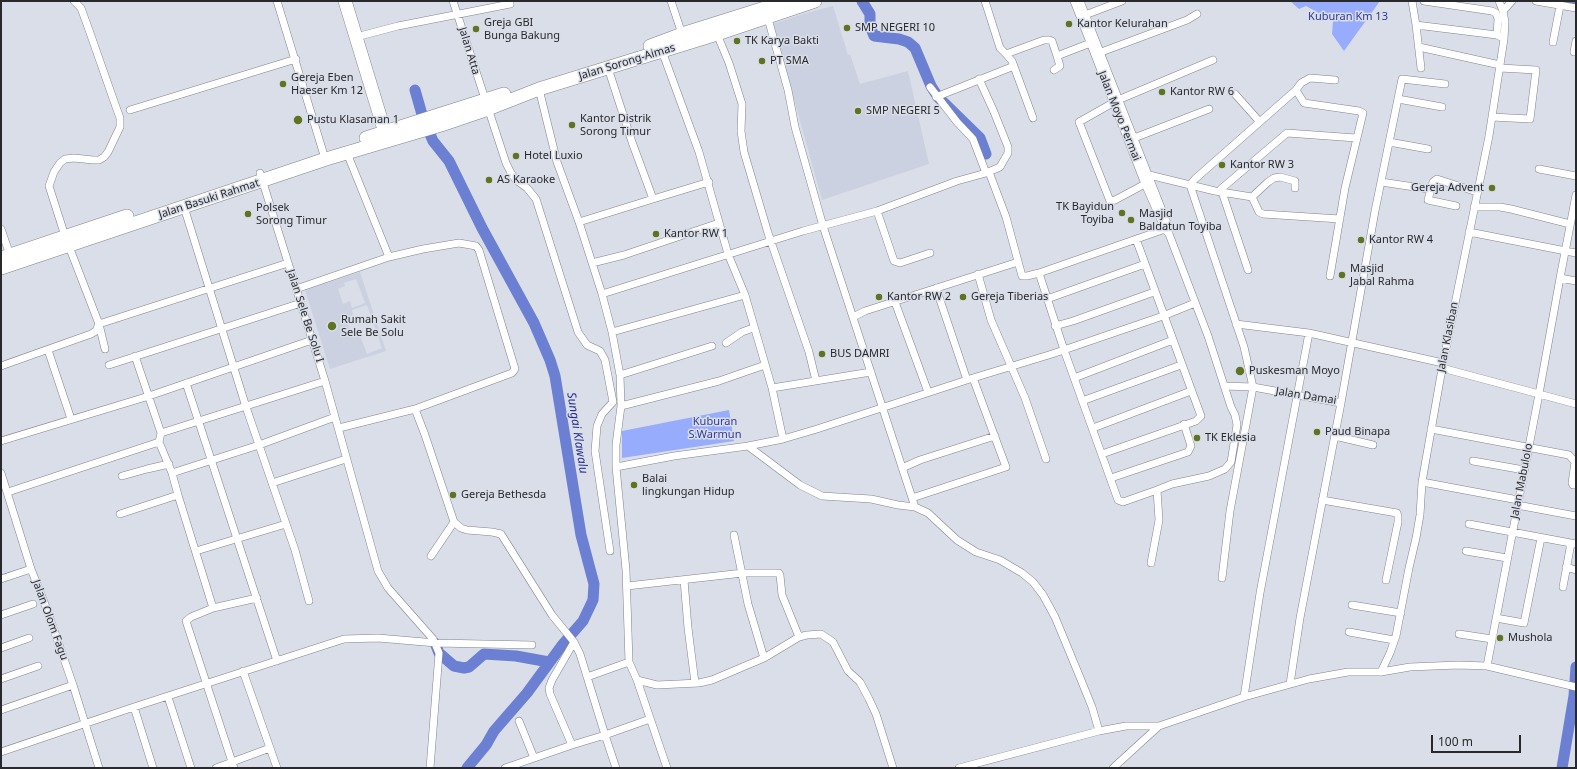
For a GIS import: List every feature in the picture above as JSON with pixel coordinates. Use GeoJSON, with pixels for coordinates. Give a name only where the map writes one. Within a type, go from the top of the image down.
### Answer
{"type":"FeatureCollection","features":[{"type":"Feature","properties":{"kind":"highway"},"geometry":{"type":"LineString","coordinates":[[345,1],[386,136]]}},
{"type":"Feature","properties":{"kind":"highway","name":"Jalan Sorong-Aimas"},"geometry":{"type":"LineString","coordinates":[[486,105],[717,34],[767,13],[787,1]]}},
{"type":"Feature","properties":{"kind":"highway","name":"Jalan Sorong-Aimas"},"geometry":{"type":"LineString","coordinates":[[418,127],[486,105],[682,34],[815,1]]}},
{"type":"Feature","properties":{"kind":"highway","name":"Jalan Basuki Rahmat"},"geometry":{"type":"LineString","coordinates":[[6,257],[184,207],[323,152],[418,127]]}},
{"type":"Feature","properties":{"kind":"highway","name":"Jalan Basuki Rahmat"},"geometry":{"type":"LineString","coordinates":[[1,268],[67,240],[217,188],[347,153],[386,136]]}},
{"type":"Feature","properties":{"kind":"street"},"geometry":{"type":"LineString","coordinates":[[74,1],[81,8],[118,112],[120,127],[104,157],[99,160],[74,158],[65,159],[60,163],[54,172],[49,186],[67,240],[99,324],[105,349]]}},
{"type":"Feature","properties":{"kind":"street"},"geometry":{"type":"LineString","coordinates":[[277,1],[296,59],[323,152]]}},
{"type":"Feature","properties":{"kind":"street","name":"Jalan Atta"},"geometry":{"type":"LineString","coordinates":[[453,1],[486,105],[510,173],[536,199],[578,332],[587,345],[600,351],[605,360],[613,402],[602,414],[597,426],[595,451],[610,551]]}},
{"type":"Feature","properties":{"kind":"street"},"geometry":{"type":"LineString","coordinates":[[671,1],[682,34]]}},
{"type":"Feature","properties":{"kind":"street"},"geometry":{"type":"LineString","coordinates":[[985,1],[1000,48],[1012,61],[1033,118]]}},
{"type":"Feature","properties":{"kind":"street","name":"Jalan Moyo Permai"},"geometry":{"type":"LineString","coordinates":[[1074,1],[1093,42]]}},
{"type":"Feature","properties":{"kind":"street","name":"Jalan Moyo Permai"},"geometry":{"type":"LineString","coordinates":[[1080,1],[1097,54],[1167,230]]}},
{"type":"Feature","properties":{"kind":"street"},"geometry":{"type":"LineString","coordinates":[[1085,15],[1122,1]]}},
{"type":"Feature","properties":{"kind":"street"},"geometry":{"type":"LineString","coordinates":[[1412,1],[1421,68]]}},
{"type":"Feature","properties":{"kind":"street"},"geometry":{"type":"LineString","coordinates":[[1424,1],[1492,11],[1496,13],[1498,19],[1497,35]]}},
{"type":"Feature","properties":{"kind":"street","name":"Jalan Klasiban"},"geometry":{"type":"LineString","coordinates":[[1381,672],[1390,654],[1401,613],[1420,515],[1422,482],[1442,365],[1492,117],[1504,39],[1505,22],[1503,10],[1499,1]]}},
{"type":"Feature","properties":{"kind":"street"},"geometry":{"type":"LineString","coordinates":[[1503,10],[1512,1]]}},
{"type":"Feature","properties":{"kind":"street"},"geometry":{"type":"LineString","coordinates":[[1536,1],[1576,8]]}},
{"type":"Feature","properties":{"kind":"street"},"geometry":{"type":"LineString","coordinates":[[356,37],[398,26],[510,4]]}},
{"type":"Feature","properties":{"kind":"street"},"geometry":{"type":"LineString","coordinates":[[1553,42],[1560,6]]}},
{"type":"Feature","properties":{"kind":"street"},"geometry":{"type":"LineString","coordinates":[[767,13],[786,84],[795,127],[823,226],[915,508]]}},
{"type":"Feature","properties":{"kind":"street"},"geometry":{"type":"LineString","coordinates":[[1097,54],[1187,20],[1197,14]]}},
{"type":"Feature","properties":{"kind":"street"},"geometry":{"type":"LineString","coordinates":[[1416,25],[1497,35],[1504,39]]}},
{"type":"Feature","properties":{"kind":"street"},"geometry":{"type":"LineString","coordinates":[[717,34],[729,63],[742,104],[741,131],[744,152],[770,241],[809,352],[816,381]]}},
{"type":"Feature","properties":{"kind":"street"},"geometry":{"type":"LineString","coordinates":[[1006,54],[1044,40],[1049,40],[1053,44],[1060,66],[1054,70]]}},
{"type":"Feature","properties":{"kind":"street"},"geometry":{"type":"LineString","coordinates":[[1574,52],[1576,40]]}},
{"type":"Feature","properties":{"kind":"street"},"geometry":{"type":"LineString","coordinates":[[1057,56],[1093,42]]}},
{"type":"Feature","properties":{"kind":"street"},"geometry":{"type":"LineString","coordinates":[[1419,47],[1500,66],[1536,70],[1530,118],[1492,117]]}},
{"type":"Feature","properties":{"kind":"street"},"geometry":{"type":"LineString","coordinates":[[662,51],[709,182],[728,254],[744,295],[772,388],[783,439]]}},
{"type":"Feature","properties":{"kind":"street"},"geometry":{"type":"LineString","coordinates":[[130,110],[296,59]]}},
{"type":"Feature","properties":{"kind":"street"},"geometry":{"type":"LineString","coordinates":[[1145,184],[1112,201],[1108,199],[1079,122],[1116,101],[1213,60]]}},
{"type":"Feature","properties":{"kind":"street"},"geometry":{"type":"LineString","coordinates":[[938,96],[1014,66]]}},
{"type":"Feature","properties":{"kind":"street"},"geometry":{"type":"LineString","coordinates":[[608,68],[632,142],[653,199]]}},
{"type":"Feature","properties":{"kind":"street"},"geometry":{"type":"LineString","coordinates":[[1222,578],[1233,467],[1253,387],[1250,371],[1236,324],[1190,185],[1194,178],[1296,90],[1301,83],[1310,78],[1335,80]]}},
{"type":"Feature","properties":{"kind":"street","name":"Jalan Damai"},"geometry":{"type":"LineString","coordinates":[[1224,386],[1253,387],[1341,403],[1381,182],[1402,78],[1445,84]]}},
{"type":"Feature","properties":{"kind":"street"},"geometry":{"type":"LineString","coordinates":[[602,294],[770,241],[877,211],[957,181],[1000,167],[1008,153],[1008,147],[979,79]]}},
{"type":"Feature","properties":{"kind":"street"},"geometry":{"type":"LineString","coordinates":[[930,87],[973,139],[1006,217],[1022,276],[1039,273],[1136,239],[1167,230],[1208,336],[1235,415],[1237,424],[1231,462],[1233,467]]}},
{"type":"Feature","properties":{"kind":"street"},"geometry":{"type":"LineString","coordinates":[[538,90],[557,162],[579,222],[602,294],[612,332],[620,375],[621,406],[616,445],[616,467],[627,586],[629,662],[637,680],[668,768]]}},
{"type":"Feature","properties":{"kind":"street"},"geometry":{"type":"LineString","coordinates":[[1296,90],[1304,103],[1362,111],[1363,116],[1356,138],[1345,188],[1330,276]]}},
{"type":"Feature","properties":{"kind":"street"},"geometry":{"type":"LineString","coordinates":[[1235,94],[1259,121]]}},
{"type":"Feature","properties":{"kind":"street"},"geometry":{"type":"LineString","coordinates":[[1398,99],[1442,107]]}},
{"type":"Feature","properties":{"kind":"street"},"geometry":{"type":"LineString","coordinates":[[1131,139],[1209,109]]}},
{"type":"Feature","properties":{"kind":"street"},"geometry":{"type":"LineString","coordinates":[[1220,191],[1287,133],[1356,138]]}},
{"type":"Feature","properties":{"kind":"street"},"geometry":{"type":"LineString","coordinates":[[1389,142],[1428,150]]}},
{"type":"Feature","properties":{"kind":"street"},"geometry":{"type":"LineString","coordinates":[[347,153],[389,257]]}},
{"type":"Feature","properties":{"kind":"street"},"geometry":{"type":"LineString","coordinates":[[1539,168],[1576,176]]}},
{"type":"Feature","properties":{"kind":"street"},"geometry":{"type":"LineString","coordinates":[[1145,173],[1190,185],[1252,198]]}},
{"type":"Feature","properties":{"kind":"street","name":"Jalan Moyo Permai"},"geometry":{"type":"LineString","coordinates":[[1145,173],[1145,184],[1167,230]]}},
{"type":"Feature","properties":{"kind":"street","name":"Jalan Sele Be Solu I"},"geometry":{"type":"LineString","coordinates":[[261,177],[339,428],[346,459],[378,571],[382,580],[436,644]]}},
{"type":"Feature","properties":{"kind":"street"},"geometry":{"type":"LineString","coordinates":[[1252,198],[1274,178],[1280,177],[1295,181],[1295,188]]}},
{"type":"Feature","properties":{"kind":"street"},"geometry":{"type":"LineString","coordinates":[[1456,206],[1428,200],[1433,182],[1437,179],[1477,192]]}},
{"type":"Feature","properties":{"kind":"street"},"geometry":{"type":"LineString","coordinates":[[579,222],[709,182]]}},
{"type":"Feature","properties":{"kind":"street"},"geometry":{"type":"LineString","coordinates":[[1381,182],[1431,189]]}},
{"type":"Feature","properties":{"kind":"street"},"geometry":{"type":"LineString","coordinates":[[1220,191],[1248,270]]}},
{"type":"Feature","properties":{"kind":"street","name":"Jalan Mabulolo"},"geometry":{"type":"LineString","coordinates":[[1487,666],[1576,195]]}},
{"type":"Feature","properties":{"kind":"street"},"geometry":{"type":"LineString","coordinates":[[1252,198],[1259,212],[1263,214],[1340,219]]}},
{"type":"Feature","properties":{"kind":"street"},"geometry":{"type":"LineString","coordinates":[[184,207],[246,407],[286,524],[310,601]]}},
{"type":"Feature","properties":{"kind":"street"},"geometry":{"type":"LineString","coordinates":[[1474,207],[1500,207],[1570,224]]}},
{"type":"Feature","properties":{"kind":"street"},"geometry":{"type":"LineString","coordinates":[[877,211],[894,260],[900,263],[930,253]]}},
{"type":"Feature","properties":{"kind":"street"},"geometry":{"type":"LineString","coordinates":[[592,263],[624,255],[719,223]]}},
{"type":"Feature","properties":{"kind":"street"},"geometry":{"type":"LineString","coordinates":[[1,229],[6,257]]}},
{"type":"Feature","properties":{"kind":"street"},"geometry":{"type":"LineString","coordinates":[[1468,232],[1576,253]]}},
{"type":"Feature","properties":{"kind":"street"},"geometry":{"type":"LineString","coordinates":[[1102,454],[1196,421],[1201,416],[1154,292],[1136,239]]}},
{"type":"Feature","properties":{"kind":"street"},"geometry":{"type":"LineString","coordinates":[[296,289],[389,257],[447,244],[466,243],[476,246],[479,250],[515,371],[415,409],[339,428]]}},
{"type":"Feature","properties":{"kind":"street"},"geometry":{"type":"LineString","coordinates":[[853,317],[936,288],[1018,262]]}},
{"type":"Feature","properties":{"kind":"street"},"geometry":{"type":"LineString","coordinates":[[1,366],[91,334],[96,331],[99,324],[288,263]]}},
{"type":"Feature","properties":{"kind":"street"},"geometry":{"type":"LineString","coordinates":[[1047,299],[1145,264]]}},
{"type":"Feature","properties":{"kind":"street"},"geometry":{"type":"LineString","coordinates":[[1039,273],[1055,326],[1118,500],[1121,502],[1172,484],[1222,472],[1233,467]]}},
{"type":"Feature","properties":{"kind":"street"},"geometry":{"type":"LineString","coordinates":[[978,274],[991,320],[1025,398],[1046,459]]}},
{"type":"Feature","properties":{"kind":"street"},"geometry":{"type":"LineString","coordinates":[[1560,278],[1576,281]]}},
{"type":"Feature","properties":{"kind":"street"},"geometry":{"type":"LineString","coordinates":[[912,498],[1006,467],[995,436],[970,379],[936,288]]}},
{"type":"Feature","properties":{"kind":"street"},"geometry":{"type":"LineString","coordinates":[[1055,326],[1154,292]]}},
{"type":"Feature","properties":{"kind":"street"},"geometry":{"type":"LineString","coordinates":[[612,332],[744,295]]}},
{"type":"Feature","properties":{"kind":"street"},"geometry":{"type":"LineString","coordinates":[[895,302],[928,392]]}},
{"type":"Feature","properties":{"kind":"street"},"geometry":{"type":"LineString","coordinates":[[109,365],[301,303]]}},
{"type":"Feature","properties":{"kind":"street"},"geometry":{"type":"LineString","coordinates":[[616,467],[674,456],[748,446],[783,439],[1064,350],[1163,316],[1195,303]]}},
{"type":"Feature","properties":{"kind":"street"},"geometry":{"type":"LineString","coordinates":[[1236,324],[1309,333],[1352,342],[1442,365],[1576,404]]}},
{"type":"Feature","properties":{"kind":"street"},"geometry":{"type":"LineString","coordinates":[[726,344],[742,332],[753,328]]}},
{"type":"Feature","properties":{"kind":"street"},"geometry":{"type":"LineString","coordinates":[[1244,697],[1260,593],[1309,333]]}},
{"type":"Feature","properties":{"kind":"street"},"geometry":{"type":"LineString","coordinates":[[1,440],[149,396],[312,340]]}},
{"type":"Feature","properties":{"kind":"street"},"geometry":{"type":"LineString","coordinates":[[1074,378],[1173,340]]}},
{"type":"Feature","properties":{"kind":"street"},"geometry":{"type":"LineString","coordinates":[[620,375],[712,346]]}},
{"type":"Feature","properties":{"kind":"street"},"geometry":{"type":"LineString","coordinates":[[48,350],[71,419]]}},
{"type":"Feature","properties":{"kind":"street"},"geometry":{"type":"LineString","coordinates":[[135,356],[161,433],[160,442],[172,473],[213,608]]}},
{"type":"Feature","properties":{"kind":"street"},"geometry":{"type":"LineString","coordinates":[[621,406],[719,381],[765,365]]}},
{"type":"Feature","properties":{"kind":"street"},"geometry":{"type":"LineString","coordinates":[[1082,401],[1181,365]]}},
{"type":"Feature","properties":{"kind":"street"},"geometry":{"type":"LineString","coordinates":[[772,388],[871,372]]}},
{"type":"Feature","properties":{"kind":"street"},"geometry":{"type":"LineString","coordinates":[[161,433],[325,381]]}},
{"type":"Feature","properties":{"kind":"street"},"geometry":{"type":"LineString","coordinates":[[186,383],[277,661]]}},
{"type":"Feature","properties":{"kind":"street"},"geometry":{"type":"LineString","coordinates":[[1093,428],[1191,391]]}},
{"type":"Feature","properties":{"kind":"street"},"geometry":{"type":"LineString","coordinates":[[1290,684],[1300,618],[1341,403]]}},
{"type":"Feature","properties":{"kind":"street"},"geometry":{"type":"LineString","coordinates":[[415,409],[454,522],[466,530],[501,534],[552,615],[571,639],[580,654],[616,768]]}},
{"type":"Feature","properties":{"kind":"street"},"geometry":{"type":"LineString","coordinates":[[172,473],[259,445],[335,417]]}},
{"type":"Feature","properties":{"kind":"street"},"geometry":{"type":"LineString","coordinates":[[1111,478],[1188,452],[1191,446],[1184,424]]}},
{"type":"Feature","properties":{"kind":"street"},"geometry":{"type":"LineString","coordinates":[[1432,430],[1569,455],[1575,458],[1576,465],[1572,484],[1576,486]]}},
{"type":"Feature","properties":{"kind":"street"},"geometry":{"type":"LineString","coordinates":[[902,468],[920,460],[995,436]]}},
{"type":"Feature","properties":{"kind":"street"},"geometry":{"type":"LineString","coordinates":[[1335,436],[1372,445]]}},
{"type":"Feature","properties":{"kind":"street"},"geometry":{"type":"LineString","coordinates":[[8,492],[160,442]]}},
{"type":"Feature","properties":{"kind":"street"},"geometry":{"type":"LineString","coordinates":[[748,446],[800,485],[822,496],[871,498],[915,508],[928,513],[957,540],[976,552],[1006,564],[1022,573],[1033,582],[1043,595],[1055,617],[1092,707],[1099,731]]}},
{"type":"Feature","properties":{"kind":"street"},"geometry":{"type":"LineString","coordinates":[[272,483],[346,459]]}},
{"type":"Feature","properties":{"kind":"street"},"geometry":{"type":"LineString","coordinates":[[1473,461],[1524,470]]}},
{"type":"Feature","properties":{"kind":"street"},"geometry":{"type":"LineString","coordinates":[[122,476],[168,464]]}},
{"type":"Feature","properties":{"kind":"street","name":"Jalan Olom Fagu"},"geometry":{"type":"LineString","coordinates":[[2,476],[31,569],[46,607],[100,768]]}},
{"type":"Feature","properties":{"kind":"street"},"geometry":{"type":"LineString","coordinates":[[1422,482],[1576,516]]}},
{"type":"Feature","properties":{"kind":"street"},"geometry":{"type":"LineString","coordinates":[[1151,563],[1159,520],[1157,490]]}},
{"type":"Feature","properties":{"kind":"street"},"geometry":{"type":"LineString","coordinates":[[120,514],[178,495]]}},
{"type":"Feature","properties":{"kind":"street"},"geometry":{"type":"LineString","coordinates":[[1323,497],[1396,513],[1398,516],[1398,522],[1386,580]]}},
{"type":"Feature","properties":{"kind":"street"},"geometry":{"type":"LineString","coordinates":[[431,556],[454,522]]}},
{"type":"Feature","properties":{"kind":"street"},"geometry":{"type":"LineString","coordinates":[[196,551],[286,524]]}},
{"type":"Feature","properties":{"kind":"street"},"geometry":{"type":"LineString","coordinates":[[1469,524],[1574,544],[1566,567],[1563,587]]}},
{"type":"Feature","properties":{"kind":"street"},"geometry":{"type":"LineString","coordinates":[[734,535],[743,573],[748,604],[764,658]]}},
{"type":"Feature","properties":{"kind":"street"},"geometry":{"type":"LineString","coordinates":[[1496,618],[1524,623],[1541,538]]}},
{"type":"Feature","properties":{"kind":"street"},"geometry":{"type":"LineString","coordinates":[[1466,551],[1507,558]]}},
{"type":"Feature","properties":{"kind":"street"},"geometry":{"type":"LineString","coordinates":[[1566,567],[1576,570]]}},
{"type":"Feature","properties":{"kind":"street"},"geometry":{"type":"LineString","coordinates":[[1,579],[31,569]]}},
{"type":"Feature","properties":{"kind":"street"},"geometry":{"type":"LineString","coordinates":[[627,586],[743,573],[773,573],[780,575],[782,595],[799,637]]}},
{"type":"Feature","properties":{"kind":"street"},"geometry":{"type":"LineString","coordinates":[[684,580],[695,684]]}},
{"type":"Feature","properties":{"kind":"street"},"geometry":{"type":"LineString","coordinates":[[233,765],[186,621],[191,617],[213,608],[257,598]]}},
{"type":"Feature","properties":{"kind":"street"},"geometry":{"type":"LineString","coordinates":[[1,615],[33,604]]}},
{"type":"Feature","properties":{"kind":"street"},"geometry":{"type":"LineString","coordinates":[[1352,605],[1401,613]]}},
{"type":"Feature","properties":{"kind":"street"},"geometry":{"type":"LineString","coordinates":[[1349,632],[1394,640]]}},
{"type":"Feature","properties":{"kind":"street"},"geometry":{"type":"LineString","coordinates":[[637,680],[657,685],[695,684],[719,677],[764,658],[799,637],[807,634],[821,634],[833,642],[848,671],[860,682],[876,714],[893,768]]}},
{"type":"Feature","properties":{"kind":"street"},"geometry":{"type":"LineString","coordinates":[[1459,634],[1492,638]]}},
{"type":"Feature","properties":{"kind":"street"},"geometry":{"type":"LineString","coordinates":[[1,648],[29,638]]}},
{"type":"Feature","properties":{"kind":"street"},"geometry":{"type":"LineString","coordinates":[[1,752],[243,671],[344,639],[378,638],[436,644],[532,645]]}},
{"type":"Feature","properties":{"kind":"street"},"geometry":{"type":"LineString","coordinates":[[571,639],[549,688],[550,694],[572,744]]}},
{"type":"Feature","properties":{"kind":"street"},"geometry":{"type":"LineString","coordinates":[[430,768],[439,653],[436,644]]}},
{"type":"Feature","properties":{"kind":"street"},"geometry":{"type":"LineString","coordinates":[[587,677],[629,662]]}},
{"type":"Feature","properties":{"kind":"street"},"geometry":{"type":"LineString","coordinates":[[959,768],[1099,731],[1126,726],[1159,726],[1244,697],[1309,679],[1348,672],[1381,672],[1410,667],[1458,665],[1487,666],[1575,687]]}},
{"type":"Feature","properties":{"kind":"street"},"geometry":{"type":"LineString","coordinates":[[1,679],[38,666]]}},
{"type":"Feature","properties":{"kind":"street"},"geometry":{"type":"LineString","coordinates":[[243,671],[277,768]]}},
{"type":"Feature","properties":{"kind":"street"},"geometry":{"type":"LineString","coordinates":[[1,710],[73,685]]}},
{"type":"Feature","properties":{"kind":"street"},"geometry":{"type":"LineString","coordinates":[[168,697],[191,768]]}},
{"type":"Feature","properties":{"kind":"street"},"geometry":{"type":"LineString","coordinates":[[134,707],[153,768]]}},
{"type":"Feature","properties":{"kind":"street"},"geometry":{"type":"LineString","coordinates":[[505,768],[572,744],[605,735],[650,719]]}},
{"type":"Feature","properties":{"kind":"street"},"geometry":{"type":"LineString","coordinates":[[519,721],[534,758]]}},
{"type":"Feature","properties":{"kind":"street"},"geometry":{"type":"LineString","coordinates":[[1113,768],[1159,726]]}},
{"type":"Feature","properties":{"kind":"street"},"geometry":{"type":"LineString","coordinates":[[216,768],[233,765],[270,748]]}},
{"type":"Feature","properties":{"kind":"shaded area","name":"SMP NEGERI 5"},"geometry":{"type":"Polygon","coordinates":[[[833,6],[848,55],[850,54],[860,84],[908,71],[929,164],[822,200],[773,24],[833,6]]]}},
{"type":"Feature","properties":{"kind":"shaded area","name":"Rumah Sakit Sele Be Solu"},"geometry":{"type":"Polygon","coordinates":[[[360,272],[386,351],[330,369],[305,290],[360,272]],[[356,279],[344,283],[345,286],[338,289],[343,304],[350,301],[352,308],[365,303],[356,279]],[[367,305],[352,310],[353,315],[346,318],[352,336],[359,333],[367,354],[382,348],[367,305]]]}},
{"type":"Feature","properties":{"kind":"green space","name":"Kuburan Km 13"},"geometry":{"type":"Polygon","coordinates":[[[1290,1],[1380,1],[1344,51],[1332,34],[1333,21],[1306,6],[1299,9],[1290,1]]]}},
{"type":"Feature","properties":{"kind":"green space","name":"Kuburan S.Warmun"},"geometry":{"type":"Polygon","coordinates":[[[729,410],[734,441],[622,458],[622,431],[729,410]]]}},
{"type":"Feature","properties":{"kind":"waterway"},"geometry":{"type":"LineString","coordinates":[[862,1],[870,14],[870,26],[874,36],[899,39],[908,42],[915,48],[931,86],[938,97],[980,138],[986,154]]}},
{"type":"Feature","properties":{"kind":"waterway"},"geometry":{"type":"LineString","coordinates":[[1571,1],[1576,2]]}},
{"type":"Feature","properties":{"kind":"waterway","name":"Sungai Klawalu"},"geometry":{"type":"LineString","coordinates":[[415,90],[423,118],[433,141],[449,161],[482,228],[534,323],[550,360],[555,376],[581,535],[594,584],[593,600],[583,621],[563,644],[527,693],[494,731],[486,745],[467,768]]}},
{"type":"Feature","properties":{"kind":"waterway"},"geometry":{"type":"LineString","coordinates":[[435,643],[439,653],[454,666],[464,668],[469,667],[484,654],[516,656],[549,662]]}},
{"type":"Feature","properties":{"kind":"waterway"},"geometry":{"type":"LineString","coordinates":[[1562,768],[1574,696],[1576,667]]}},
{"type":"Feature","properties":{"kind":"place","name":"Kantor Kelurahan"},"geometry":{"type":"Point","coordinates":[1069,24]}},
{"type":"Feature","properties":{"kind":"place","name":"SMP NEGERI 10"},"geometry":{"type":"Point","coordinates":[847,28]}},
{"type":"Feature","properties":{"kind":"place","name":"Greja GBI Bunga Bakung"},"geometry":{"type":"Point","coordinates":[476,29]}},
{"type":"Feature","properties":{"kind":"place","name":"TK Karya Bakti"},"geometry":{"type":"Point","coordinates":[737,41]}},
{"type":"Feature","properties":{"kind":"place","name":"PT SMA"},"geometry":{"type":"Point","coordinates":[762,61]}},
{"type":"Feature","properties":{"kind":"place","name":"Gereja Eben Haeser Km 12"},"geometry":{"type":"Point","coordinates":[283,84]}},
{"type":"Feature","properties":{"kind":"place","name":"Kantor RW 6"},"geometry":{"type":"Point","coordinates":[1162,92]}},
{"type":"Feature","properties":{"kind":"place","name":"SMP NEGERI 5"},"geometry":{"type":"Point","coordinates":[858,111]}},
{"type":"Feature","properties":{"kind":"place","name":"Pustu Klasaman 1"},"geometry":{"type":"Point","coordinates":[298,120]}},
{"type":"Feature","properties":{"kind":"place","name":"Kantor Distrik Sorong Timur"},"geometry":{"type":"Point","coordinates":[572,125]}},
{"type":"Feature","properties":{"kind":"place","name":"Hotel Luxio"},"geometry":{"type":"Point","coordinates":[516,156]}},
{"type":"Feature","properties":{"kind":"place","name":"Kantor RW 3"},"geometry":{"type":"Point","coordinates":[1222,165]}},
{"type":"Feature","properties":{"kind":"place","name":"AS Karaoke"},"geometry":{"type":"Point","coordinates":[489,180]}},
{"type":"Feature","properties":{"kind":"place","name":"Gereja Advent"},"geometry":{"type":"Point","coordinates":[1492,188]}},
{"type":"Feature","properties":{"kind":"place","name":"TK Bayidun Toyiba"},"geometry":{"type":"Point","coordinates":[1122,213]}},
{"type":"Feature","properties":{"kind":"place","name":"Polsek Sorong Timur"},"geometry":{"type":"Point","coordinates":[248,214]}},
{"type":"Feature","properties":{"kind":"place","name":"Masjid Baldatun Toyiba"},"geometry":{"type":"Point","coordinates":[1131,220]}},
{"type":"Feature","properties":{"kind":"place","name":"Kantor RW 1"},"geometry":{"type":"Point","coordinates":[656,234]}},
{"type":"Feature","properties":{"kind":"place","name":"Kantor RW 4"},"geometry":{"type":"Point","coordinates":[1361,240]}},
{"type":"Feature","properties":{"kind":"place","name":"Masjid Jabal Rahma"},"geometry":{"type":"Point","coordinates":[1342,275]}},
{"type":"Feature","properties":{"kind":"place","name":"Kantor RW 2"},"geometry":{"type":"Point","coordinates":[879,297]}},
{"type":"Feature","properties":{"kind":"place","name":"Gereja Tiberias"},"geometry":{"type":"Point","coordinates":[963,297]}},
{"type":"Feature","properties":{"kind":"place","name":"Rumah Sakit Sele Be Solu"},"geometry":{"type":"Point","coordinates":[332,326]}},
{"type":"Feature","properties":{"kind":"place","name":"BUS DAMRI"},"geometry":{"type":"Point","coordinates":[822,354]}},
{"type":"Feature","properties":{"kind":"place","name":"Puskesman Moyo"},"geometry":{"type":"Point","coordinates":[1240,371]}},
{"type":"Feature","properties":{"kind":"place","name":"Paud Binapa"},"geometry":{"type":"Point","coordinates":[1317,432]}},
{"type":"Feature","properties":{"kind":"place","name":"TK Eklesia"},"geometry":{"type":"Point","coordinates":[1197,438]}},
{"type":"Feature","properties":{"kind":"place","name":"Balai lingkungan Hidup"},"geometry":{"type":"Point","coordinates":[634,485]}},
{"type":"Feature","properties":{"kind":"place","name":"Gereja Bethesda"},"geometry":{"type":"Point","coordinates":[453,495]}},
{"type":"Feature","properties":{"kind":"place","name":"Mushola"},"geometry":{"type":"Point","coordinates":[1500,638]}}]}
